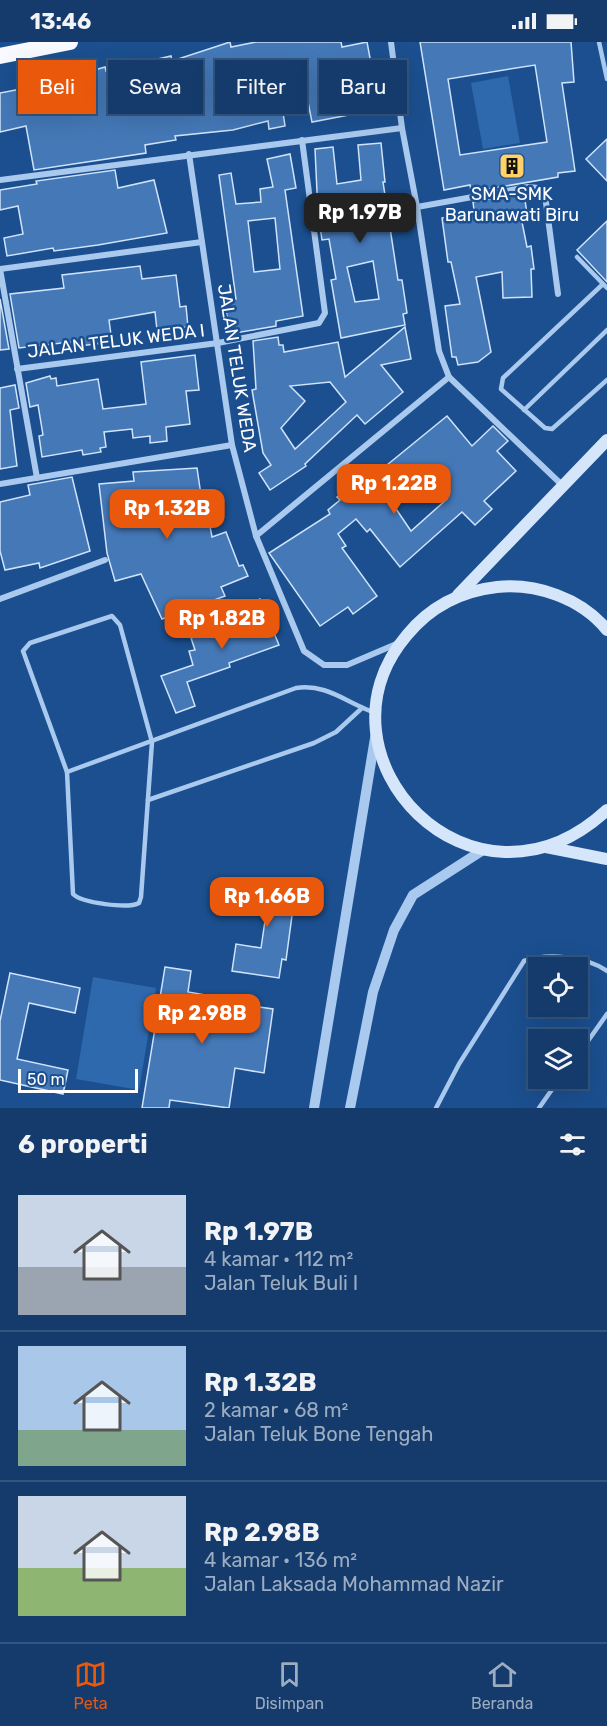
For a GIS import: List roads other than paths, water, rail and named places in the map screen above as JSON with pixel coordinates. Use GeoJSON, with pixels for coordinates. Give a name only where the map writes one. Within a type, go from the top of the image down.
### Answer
{"type":"FeatureCollection","features":[{"type":"Feature","properties":{"kind":"highway"},"geometry":{"type":"LineString","coordinates":[[0,56],[70,42]]}},
{"type":"Feature","properties":{"kind":"main road"},"geometry":{"type":"LineString","coordinates":[[457,596],[561,484],[607,440]]}},
{"type":"Feature","properties":{"kind":"main road"},"geometry":{"type":"LineString","coordinates":[[607,630],[583,609],[560,596],[535,588],[491,587],[457,596],[436,608],[417,623],[401,642],[383,680],[377,718],[385,764],[400,795],[436,830],[459,842],[483,850],[525,852],[569,839],[590,826],[607,810]]}},
{"type":"Feature","properties":{"kind":"main road"},"geometry":{"type":"LineString","coordinates":[[546,847],[607,859]]}},
{"type":"Feature","properties":{"kind":"street"},"geometry":{"type":"LineString","coordinates":[[391,42],[402,128],[417,207],[439,351],[449,377],[561,484]]}},
{"type":"Feature","properties":{"kind":"street"},"geometry":{"type":"LineString","coordinates":[[0,180],[189,153],[402,128]]}},
{"type":"Feature","properties":{"kind":"street","name":"JALAN TELUK WEDA I"},"geometry":{"type":"LineString","coordinates":[[18,369],[218,344],[311,327],[322,320],[325,313],[302,140]]}},
{"type":"Feature","properties":{"kind":"street","name":"JALAN TELUK WEDA"},"geometry":{"type":"LineString","coordinates":[[189,153],[232,445],[256,536],[304,651],[324,665],[347,666],[401,642]]}},
{"type":"Feature","properties":{"kind":"street"},"geometry":{"type":"LineString","coordinates":[[417,207],[528,187],[539,188],[545,195],[558,294]]}},
{"type":"Feature","properties":{"kind":"street"},"geometry":{"type":"LineString","coordinates":[[37,478],[0,269],[202,242]]}},
{"type":"Feature","properties":{"kind":"street"},"geometry":{"type":"LineString","coordinates":[[256,536],[449,377]]}},
{"type":"Feature","properties":{"kind":"street"},"geometry":{"type":"LineString","coordinates":[[0,484],[232,445]]}},
{"type":"Feature","properties":{"kind":"street"},"geometry":{"type":"LineString","coordinates":[[0,599],[105,560]]}},
{"type":"Feature","properties":{"kind":"street"},"geometry":{"type":"LineString","coordinates":[[314,1108],[377,718]]}},
{"type":"Feature","properties":{"kind":"street"},"geometry":{"type":"LineString","coordinates":[[350,1108],[373,992],[394,930],[413,895],[483,850]]}},
{"type":"Feature","properties":{"kind":"lane"},"geometry":{"type":"LineString","coordinates":[[599,42],[607,79]]}},
{"type":"Feature","properties":{"kind":"lane"},"geometry":{"type":"LineString","coordinates":[[577,257],[605,286],[503,378],[501,389],[544,428],[552,429],[607,380]]}},
{"type":"Feature","properties":{"kind":"lane"},"geometry":{"type":"LineString","coordinates":[[524,410],[607,330]]}},
{"type":"Feature","properties":{"kind":"lane"},"geometry":{"type":"LineString","coordinates":[[112,616],[117,619],[152,742],[139,903],[127,906],[82,900],[73,894],[72,888],[67,772],[24,656],[25,646],[105,617],[112,616]]}},
{"type":"Feature","properties":{"kind":"lane"},"geometry":{"type":"LineString","coordinates":[[67,772],[296,688],[312,686],[328,690],[377,718]]}},
{"type":"Feature","properties":{"kind":"lane"},"geometry":{"type":"LineString","coordinates":[[148,800],[314,743],[336,732],[362,708]]}},
{"type":"Feature","properties":{"kind":"lane"},"geometry":{"type":"LineString","coordinates":[[436,1108],[459,1064],[524,961],[539,956],[564,959],[598,964],[607,971]]}},
{"type":"Feature","properties":{"kind":"lane"},"geometry":{"type":"LineString","coordinates":[[588,1041],[607,1014]]}},
{"type":"Feature","properties":{"kind":"lane"},"geometry":{"type":"LineString","coordinates":[[539,1108],[552,1089]]}},
{"type":"Feature","properties":{"kind":"place","name":"SMA-SMK Barunawati Biru"},"geometry":{"type":"Point","coordinates":[512,166]}}]}
